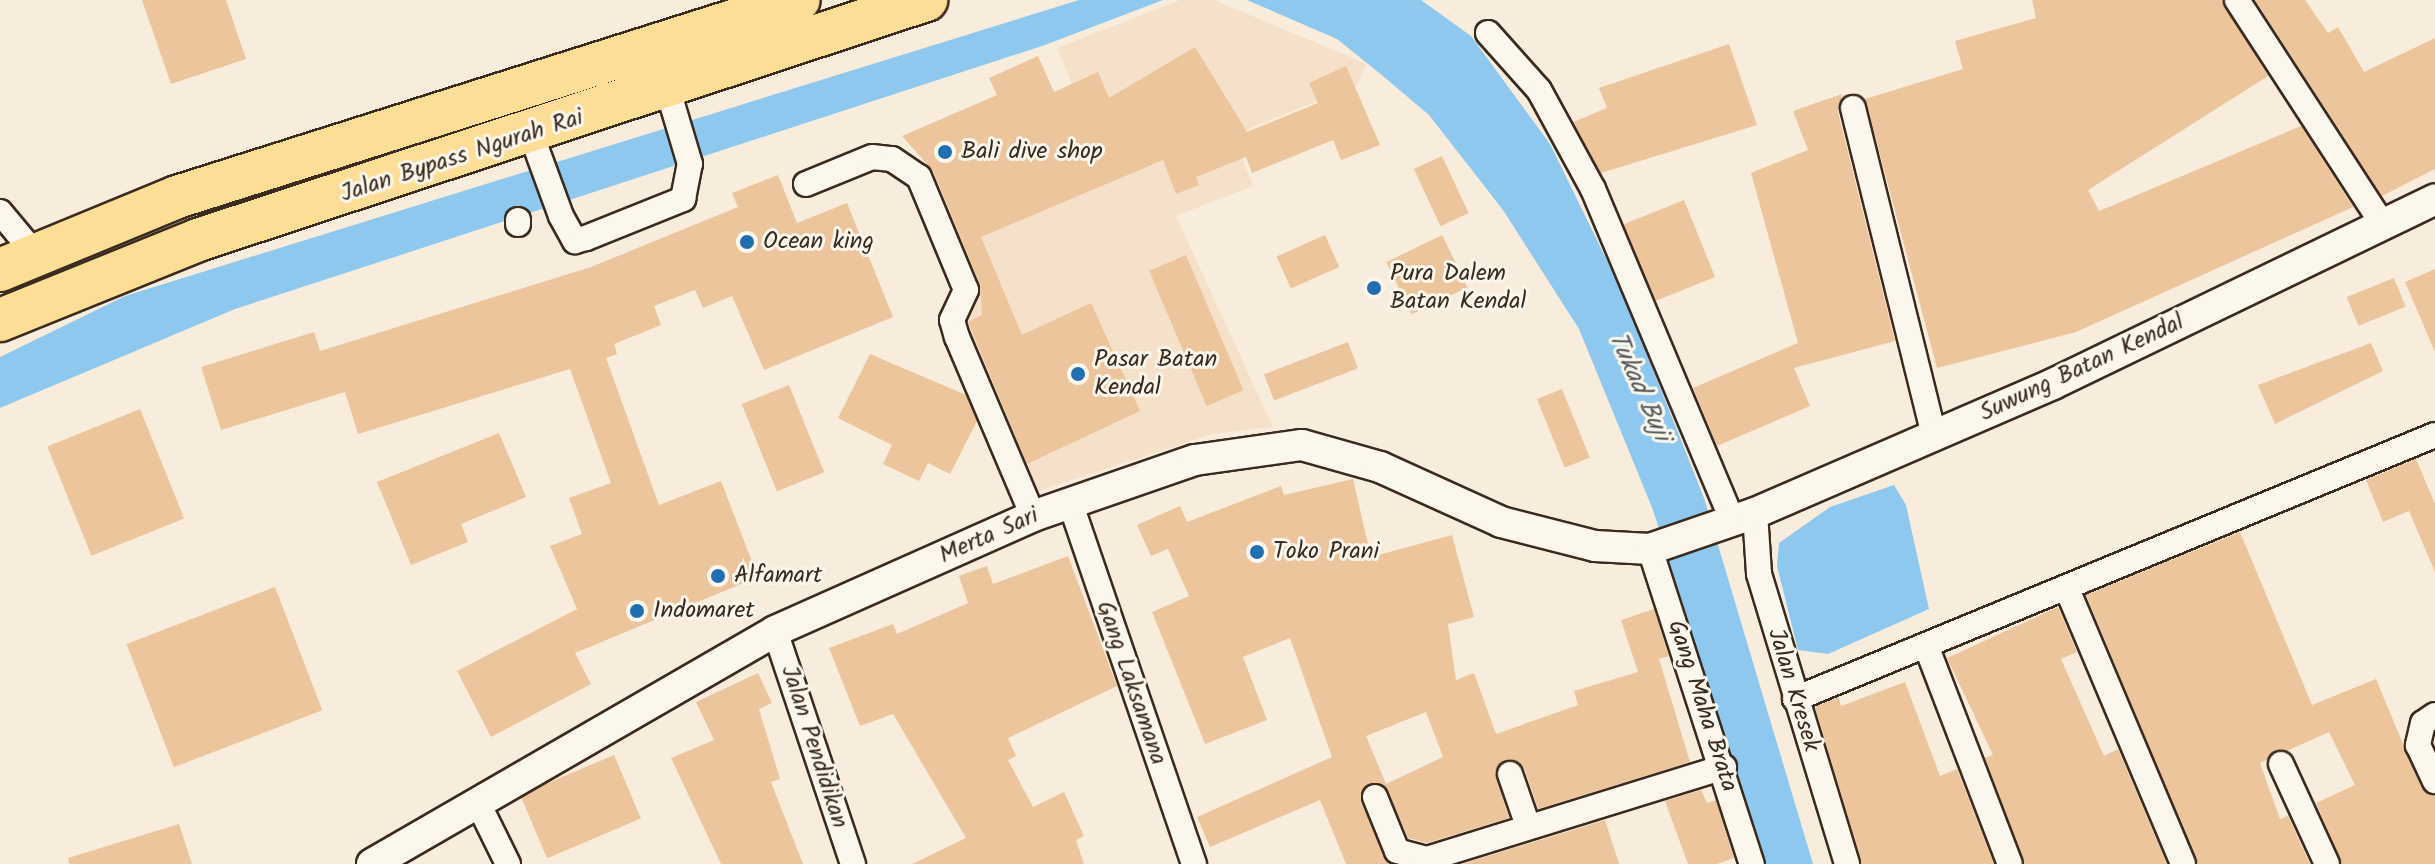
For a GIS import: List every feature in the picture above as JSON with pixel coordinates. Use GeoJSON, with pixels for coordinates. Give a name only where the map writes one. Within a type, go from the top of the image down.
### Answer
{"type":"FeatureCollection","features":[{"type":"Feature","properties":{"kind":"highway","name":"Jalan Bypass Ngurah Rai"},"geometry":{"type":"LineString","coordinates":[[18,263],[177,197],[799,0]]}},
{"type":"Feature","properties":{"kind":"highway","name":"Jalan Bypass Ngurah Rai"},"geometry":{"type":"LineString","coordinates":[[0,320],[198,240],[536,146],[672,104],[926,0]]}},
{"type":"Feature","properties":{"kind":"street"},"geometry":{"type":"LineString","coordinates":[[2237,0],[2383,225]]}},
{"type":"Feature","properties":{"kind":"street","name":"Jalan Kresek"},"geometry":{"type":"LineString","coordinates":[[1488,33],[1539,90],[1568,139],[1737,520],[1759,574],[1847,864]]}},
{"type":"Feature","properties":{"kind":"street"},"geometry":{"type":"LineString","coordinates":[[536,146],[557,207],[575,241],[586,238],[675,206],[690,164],[672,104]]}},
{"type":"Feature","properties":{"kind":"street"},"geometry":{"type":"LineString","coordinates":[[1853,108],[1934,435]]}},
{"type":"Feature","properties":{"kind":"street"},"geometry":{"type":"LineString","coordinates":[[806,184],[872,157],[892,159],[919,177],[966,290],[952,320],[957,337],[1033,516]]}},
{"type":"Feature","properties":{"kind":"street","name":"Suwung Batan Kendal"},"geometry":{"type":"LineString","coordinates":[[1652,548],[1737,520],[1934,435],[2435,199]]}},
{"type":"Feature","properties":{"kind":"street"},"geometry":{"type":"LineString","coordinates":[[0,212],[18,263]]}},
{"type":"Feature","properties":{"kind":"street"},"geometry":{"type":"LineString","coordinates":[[1795,699],[2067,589],[2189,531],[2435,435]]}},
{"type":"Feature","properties":{"kind":"street","name":"Merta Sari"},"geometry":{"type":"LineString","coordinates":[[372,864],[775,631],[1033,516],[1195,460],[1302,445],[1380,467],[1501,522],[1595,546],[1652,548]]}},
{"type":"Feature","properties":{"kind":"street","name":"Gang Laksamana"},"geometry":{"type":"LineString","coordinates":[[1070,502],[1194,864]]}},
{"type":"Feature","properties":{"kind":"street","name":"Gang Maha Brata"},"geometry":{"type":"LineString","coordinates":[[1652,548],[1724,767],[1752,864]]}},
{"type":"Feature","properties":{"kind":"street"},"geometry":{"type":"LineString","coordinates":[[2067,589],[2183,864]]}},
{"type":"Feature","properties":{"kind":"street","name":"Jalan Pendidikan"},"geometry":{"type":"LineString","coordinates":[[775,631],[853,864]]}},
{"type":"Feature","properties":{"kind":"street"},"geometry":{"type":"LineString","coordinates":[[1927,648],[2010,864]]}},
{"type":"Feature","properties":{"kind":"street"},"geometry":{"type":"LineString","coordinates":[[2435,715],[2423,723],[2418,745],[2435,781]]}},
{"type":"Feature","properties":{"kind":"street"},"geometry":{"type":"LineString","coordinates":[[2281,764],[2327,864]]}},
{"type":"Feature","properties":{"kind":"street"},"geometry":{"type":"LineString","coordinates":[[1375,797],[1397,851],[1411,861],[1724,767]]}},
{"type":"Feature","properties":{"kind":"street"},"geometry":{"type":"LineString","coordinates":[[1510,774],[1528,826]]}},
{"type":"Feature","properties":{"kind":"street"},"geometry":{"type":"LineString","coordinates":[[478,803],[508,864]]}},
{"type":"Feature","properties":{"kind":"shaded area","name":"Pasar Batan Kendal"},"geometry":{"type":"Polygon","coordinates":[[[1180,0],[1214,0],[1367,64],[1356,86],[1233,135],[1253,186],[1176,216],[1273,427],[1213,434],[1032,493],[953,319],[968,312],[928,218],[1097,145],[1057,48],[1180,0]]]}},
{"type":"Feature","properties":{"kind":"water"},"geometry":{"type":"Polygon","coordinates":[[[1079,0],[1163,0],[1045,45],[235,309],[0,408],[0,357],[125,296],[1079,0]]]}},
{"type":"Feature","properties":{"kind":"water","name":"Tukad Buji"},"geometry":{"type":"Polygon","coordinates":[[[1247,0],[1421,0],[1471,36],[1550,144],[1621,289],[1704,498],[1813,864],[1765,864],[1653,510],[1579,329],[1503,210],[1429,115],[1383,76],[1337,39],[1247,0]]]}},
{"type":"Feature","properties":{"kind":"water"},"geometry":{"type":"Polygon","coordinates":[[[1894,485],[1906,505],[1929,609],[1828,654],[1798,650],[1777,566],[1779,543],[1830,507],[1894,485]]]}},
{"type":"Feature","properties":{"kind":"building"},"geometry":{"type":"Polygon","coordinates":[[[142,0],[226,0],[246,59],[171,84],[142,0]]]}},
{"type":"Feature","properties":{"kind":"building"},"geometry":{"type":"Polygon","coordinates":[[[2032,0],[2222,0],[2268,76],[2088,190],[2099,211],[2301,126],[2353,207],[2076,332],[1937,368],[1865,99],[1963,69],[1955,41],[2036,18],[2032,0]]]}},
{"type":"Feature","properties":{"kind":"building"},"geometry":{"type":"Polygon","coordinates":[[[2255,0],[2305,0],[2328,33],[2338,27],[2364,72],[2435,38],[2435,169],[2382,196],[2255,0]]]}},
{"type":"Feature","properties":{"kind":"building"},"geometry":{"type":"Polygon","coordinates":[[[1729,44],[1757,125],[1601,173],[1573,122],[1607,108],[1599,88],[1729,44]]]}},
{"type":"Feature","properties":{"kind":"building"},"geometry":{"type":"Polygon","coordinates":[[[1195,47],[1247,132],[1318,103],[1309,83],[1346,66],[1380,145],[1341,160],[1333,140],[1252,173],[1246,157],[1196,177],[1199,185],[1176,194],[1163,160],[981,237],[1022,335],[1091,303],[1140,411],[1027,464],[968,322],[982,315],[980,284],[933,171],[902,136],[997,95],[989,78],[1038,56],[1054,92],[1098,72],[1109,98],[1195,47]]]}},
{"type":"Feature","properties":{"kind":"building"},"geometry":{"type":"Polygon","coordinates":[[[1842,94],[1838,112],[1895,341],[1794,368],[1810,406],[1717,446],[1693,388],[1798,343],[1751,173],[1808,150],[1793,111],[1842,94]]]}},
{"type":"Feature","properties":{"kind":"building"},"geometry":{"type":"Polygon","coordinates":[[[1442,156],[1469,213],[1441,226],[1414,169],[1442,156]]]}},
{"type":"Feature","properties":{"kind":"building"},"geometry":{"type":"Polygon","coordinates":[[[778,175],[797,223],[847,203],[893,317],[764,370],[732,296],[703,308],[695,290],[654,306],[661,325],[614,344],[617,354],[606,358],[659,505],[721,481],[758,577],[575,653],[591,684],[491,737],[457,671],[577,609],[550,546],[582,534],[569,498],[611,483],[570,369],[358,434],[345,392],[221,430],[201,367],[314,332],[320,351],[591,267],[738,207],[732,193],[778,175]]]}},
{"type":"Feature","properties":{"kind":"building"},"geometry":{"type":"Polygon","coordinates":[[[1684,200],[1715,277],[1655,301],[1624,224],[1684,200]]]}},
{"type":"Feature","properties":{"kind":"building"},"geometry":{"type":"Polygon","coordinates":[[[1325,235],[1339,267],[1291,289],[1277,257],[1325,235]]]}},
{"type":"Feature","properties":{"kind":"building"},"geometry":{"type":"Polygon","coordinates":[[[1442,235],[1467,287],[1412,314],[1386,262],[1442,235]]]}},
{"type":"Feature","properties":{"kind":"building"},"geometry":{"type":"Polygon","coordinates":[[[1186,255],[1243,390],[1207,406],[1149,271],[1186,255]]]}},
{"type":"Feature","properties":{"kind":"building"},"geometry":{"type":"Polygon","coordinates":[[[2435,269],[2435,352],[2405,282],[2435,269]]]}},
{"type":"Feature","properties":{"kind":"building"},"geometry":{"type":"Polygon","coordinates":[[[2394,278],[2406,307],[2358,326],[2347,297],[2394,278]]]}},
{"type":"Feature","properties":{"kind":"building"},"geometry":{"type":"Polygon","coordinates":[[[1348,342],[1358,368],[1274,400],[1264,374],[1348,342]]]}},
{"type":"Feature","properties":{"kind":"building"},"geometry":{"type":"Polygon","coordinates":[[[2371,343],[2383,371],[2275,424],[2258,385],[2371,343]]]}},
{"type":"Feature","properties":{"kind":"building"},"geometry":{"type":"Polygon","coordinates":[[[870,354],[966,395],[977,421],[950,474],[928,463],[919,481],[883,464],[892,445],[838,418],[870,354]]]}},
{"type":"Feature","properties":{"kind":"building"},"geometry":{"type":"Polygon","coordinates":[[[789,385],[824,472],[777,491],[742,404],[789,385]]]}},
{"type":"Feature","properties":{"kind":"building"},"geometry":{"type":"Polygon","coordinates":[[[1562,389],[1590,458],[1565,468],[1537,399],[1562,389]]]}},
{"type":"Feature","properties":{"kind":"building"},"geometry":{"type":"Polygon","coordinates":[[[140,409],[184,518],[91,556],[47,446],[140,409]]]}},
{"type":"Feature","properties":{"kind":"building"},"geometry":{"type":"Polygon","coordinates":[[[499,433],[526,497],[461,524],[468,542],[411,565],[377,482],[499,433]]]}},
{"type":"Feature","properties":{"kind":"building"},"geometry":{"type":"Polygon","coordinates":[[[2416,459],[2435,504],[2435,572],[2409,511],[2383,522],[2366,480],[2416,459]]]}},
{"type":"Feature","properties":{"kind":"building"},"geometry":{"type":"Polygon","coordinates":[[[1353,479],[1371,557],[1452,535],[1474,617],[1448,624],[1456,680],[1474,673],[1496,734],[1578,705],[1574,691],[1638,672],[1621,620],[1654,609],[1669,656],[1659,659],[1690,762],[1538,809],[1524,768],[1506,760],[1495,772],[1509,818],[1427,843],[1408,838],[1388,791],[1370,783],[1361,803],[1390,864],[1346,864],[1320,800],[1210,847],[1197,817],[1332,757],[1290,638],[1243,657],[1267,720],[1205,744],[1152,612],[1189,596],[1168,549],[1151,556],[1137,525],[1180,506],[1187,522],[1281,486],[1284,495],[1353,479]],[[1426,712],[1366,736],[1386,784],[1443,757],[1426,712]]]}},
{"type":"Feature","properties":{"kind":"building"},"geometry":{"type":"Polygon","coordinates":[[[2240,532],[2312,705],[2376,679],[2421,787],[2435,796],[2435,864],[2342,864],[2316,803],[2355,785],[2329,732],[2260,763],[2280,819],[2288,816],[2310,864],[2198,864],[2086,595],[2240,532]]]}},
{"type":"Feature","properties":{"kind":"building"},"geometry":{"type":"Polygon","coordinates":[[[1068,556],[1117,686],[1008,738],[1016,756],[1008,760],[1033,807],[1064,792],[1084,836],[1076,840],[1084,864],[912,864],[966,838],[893,714],[860,726],[829,648],[893,624],[897,634],[968,603],[959,576],[987,566],[993,584],[1068,556]]]}},
{"type":"Feature","properties":{"kind":"building"},"geometry":{"type":"Polygon","coordinates":[[[275,587],[322,710],[174,767],[127,644],[275,587]]]}},
{"type":"Feature","properties":{"kind":"building"},"geometry":{"type":"Polygon","coordinates":[[[2058,607],[2077,652],[2061,659],[2104,756],[2118,749],[2167,864],[2025,864],[1985,758],[1993,755],[1947,658],[2058,607]]]}},
{"type":"Feature","properties":{"kind":"building"},"geometry":{"type":"Polygon","coordinates":[[[758,673],[772,703],[759,709],[780,779],[771,782],[803,864],[721,864],[671,758],[714,740],[696,702],[758,673]]]}},
{"type":"Feature","properties":{"kind":"building"},"geometry":{"type":"Polygon","coordinates":[[[1905,682],[1940,776],[1957,769],[1994,864],[1862,864],[1815,707],[1838,697],[1841,706],[1905,682]]]}},
{"type":"Feature","properties":{"kind":"building"},"geometry":{"type":"Polygon","coordinates":[[[614,755],[641,819],[547,858],[520,795],[614,755]]]}},
{"type":"Feature","properties":{"kind":"building"},"geometry":{"type":"Polygon","coordinates":[[[1701,790],[1707,803],[1716,800],[1734,858],[1717,864],[1688,864],[1665,801],[1701,790]]]}},
{"type":"Feature","properties":{"kind":"building"},"geometry":{"type":"Polygon","coordinates":[[[1605,820],[1619,864],[1462,864],[1605,820]]]}},
{"type":"Feature","properties":{"kind":"building"},"geometry":{"type":"Polygon","coordinates":[[[179,824],[192,864],[69,864],[68,858],[179,824]]]}},
{"type":"Feature","properties":{"kind":"place","name":"Bali dive shop"},"geometry":{"type":"Point","coordinates":[945,152]}},
{"type":"Feature","properties":{"kind":"place","name":"Ocean king"},"geometry":{"type":"Point","coordinates":[747,242]}},
{"type":"Feature","properties":{"kind":"place","name":"Pura Dalem Batan Kendal"},"geometry":{"type":"Point","coordinates":[1374,288]}},
{"type":"Feature","properties":{"kind":"place","name":"Pasar Batan Kendal"},"geometry":{"type":"Point","coordinates":[1078,374]}},
{"type":"Feature","properties":{"kind":"place","name":"Toko Prani"},"geometry":{"type":"Point","coordinates":[1257,552]}},
{"type":"Feature","properties":{"kind":"place","name":"Alfamart"},"geometry":{"type":"Point","coordinates":[718,576]}},
{"type":"Feature","properties":{"kind":"place","name":"Indomaret"},"geometry":{"type":"Point","coordinates":[637,611]}}]}
